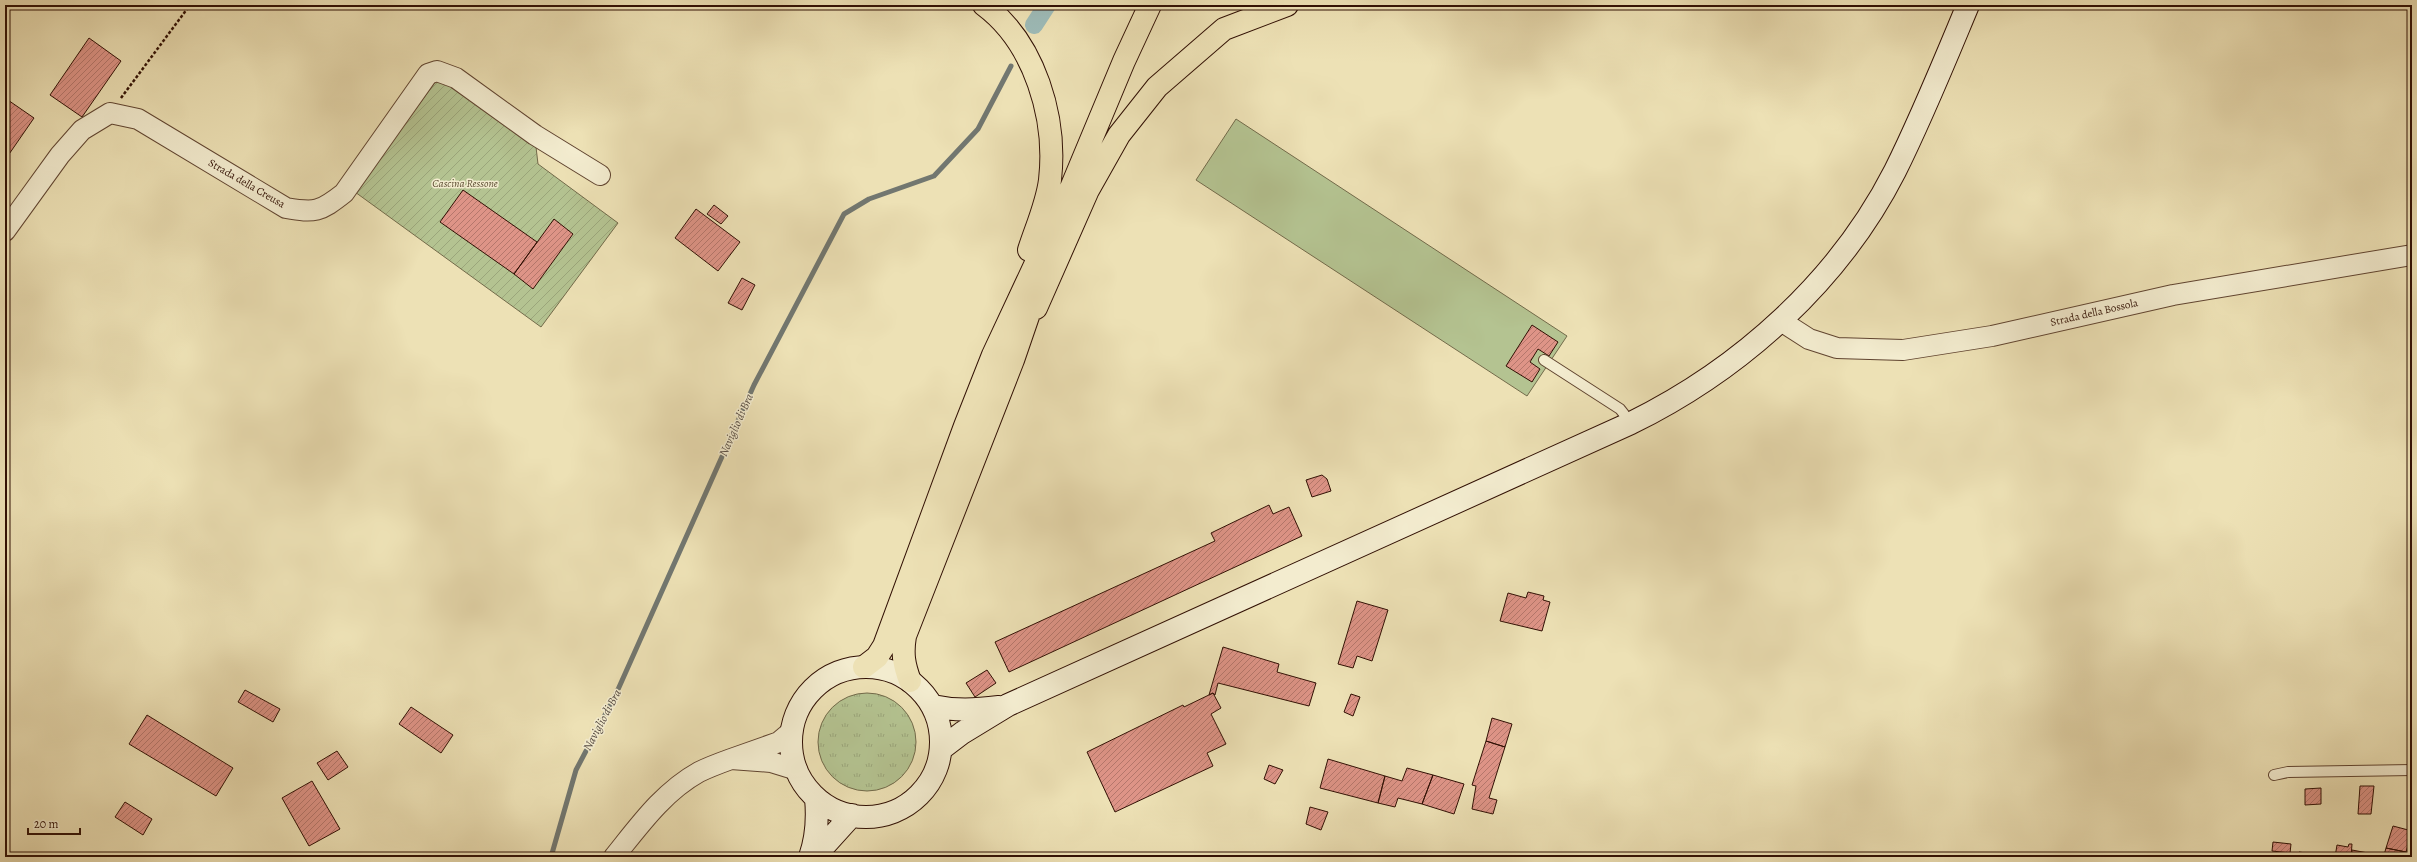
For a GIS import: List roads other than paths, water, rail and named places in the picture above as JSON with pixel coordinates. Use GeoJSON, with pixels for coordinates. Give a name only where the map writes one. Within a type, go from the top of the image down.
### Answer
{"type":"FeatureCollection","features":[{"type":"Feature","properties":{"kind":"highway"},"geometry":{"type":"LineString","coordinates":[[984,5],[996,14],[1012,34],[1030,63],[1038,78],[1050,127],[1050,180],[1003,358]]}},
{"type":"Feature","properties":{"kind":"highway"},"geometry":{"type":"LineString","coordinates":[[910,681],[904,664],[902,651],[905,636],[1003,358],[1071,188],[1124,62],[1150,5]]}},
{"type":"Feature","properties":{"kind":"highway"},"geometry":{"type":"LineString","coordinates":[[864,667],[877,657],[884,646],[894,623],[965,426],[1003,358],[1088,190],[1119,135],[1157,87],[1224,29],[1287,5]]}},
{"type":"Feature","properties":{"kind":"main road"},"geometry":{"type":"LineString","coordinates":[[941,749],[962,733],[1008,705],[1631,423],[1692,390],[1731,362],[1781,321],[1826,272],[1861,224],[1894,171],[1968,5]]}},
{"type":"Feature","properties":{"kind":"main road"},"geometry":{"type":"LineString","coordinates":[[864,667],[879,668],[900,675],[910,681],[926,696],[932,706],[940,729],[941,749],[935,772],[923,792],[905,806],[885,814],[852,815],[828,806],[816,798],[806,786],[797,770],[791,748],[792,732],[802,703],[816,686],[835,674],[864,667]]}},
{"type":"Feature","properties":{"kind":"main road"},"geometry":{"type":"LineString","coordinates":[[932,706],[952,710],[964,710],[1008,705]]}},
{"type":"Feature","properties":{"kind":"main road"},"geometry":{"type":"LineString","coordinates":[[810,857],[815,842],[818,820],[816,798]]}},
{"type":"Feature","properties":{"kind":"main road"},"geometry":{"type":"LineString","coordinates":[[814,857],[852,815]]}},
{"type":"Feature","properties":{"kind":"street","name":"Strada della Creusa"},"geometry":{"type":"LineString","coordinates":[[5,231],[60,155],[82,130],[110,113],[138,119],[286,208],[310,212],[328,206],[344,193],[428,74],[437,71],[456,78],[535,136],[600,175]]}},
{"type":"Feature","properties":{"kind":"street","name":"Strada della Bossola"},"geometry":{"type":"LineString","coordinates":[[1781,321],[1809,339],[1837,348],[1903,350],[1992,336],[2173,295],[2412,255]]}},
{"type":"Feature","properties":{"kind":"street"},"geometry":{"type":"LineString","coordinates":[[614,857],[642,822],[673,789],[700,772],[779,742],[792,732]]}},
{"type":"Feature","properties":{"kind":"street"},"geometry":{"type":"LineString","coordinates":[[731,759],[771,762],[797,770]]}},
{"type":"Feature","properties":{"kind":"lane"},"geometry":{"type":"LineString","coordinates":[[1544,360],[1620,409],[1631,423]]}},
{"type":"Feature","properties":{"kind":"lane"},"geometry":{"type":"LineString","coordinates":[[2274,775],[2288,772],[2412,770]]}},
{"type":"Feature","properties":{"kind":"waterway","name":"Naviglio di Bra"},"geometry":{"type":"LineString","coordinates":[[1034,25],[1047,5]]}},
{"type":"Feature","properties":{"kind":"waterway","name":"Naviglio di Bra"},"geometry":{"type":"LineString","coordinates":[[551,857],[576,770],[616,694],[754,385],[844,214],[869,199],[934,176],[978,129],[1011,66]]}},
{"type":"Feature","properties":{"kind":"park label","name":"Cascina Ressone"},"geometry":{"type":"Point","coordinates":[465,183]}}]}
